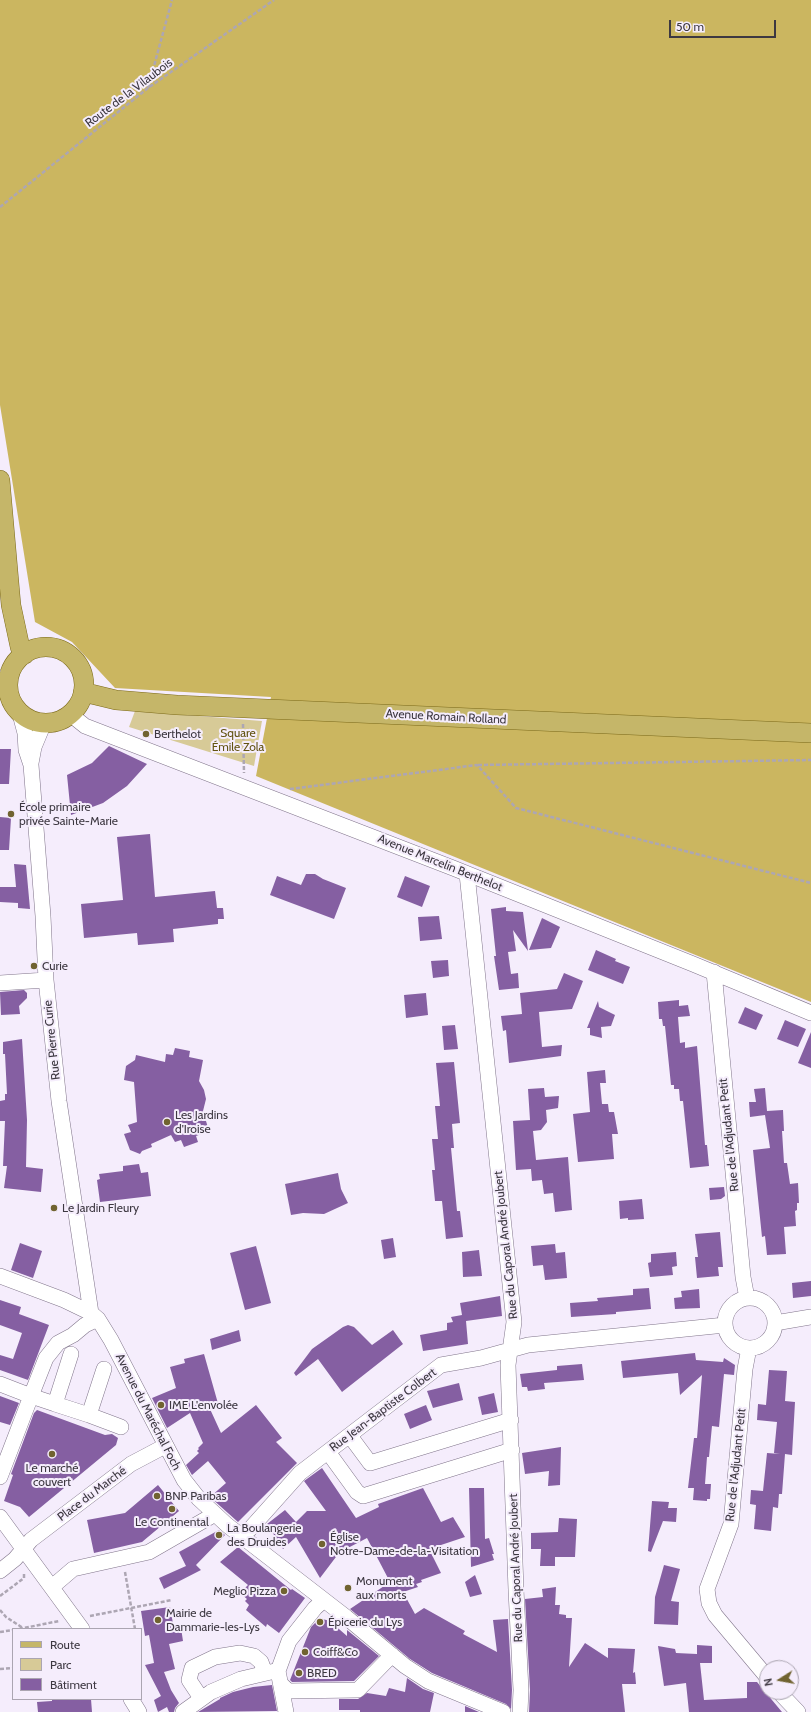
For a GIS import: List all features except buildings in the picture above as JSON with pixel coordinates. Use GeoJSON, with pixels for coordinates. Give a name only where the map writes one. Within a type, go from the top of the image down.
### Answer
{"type":"FeatureCollection","features":[{"type":"Feature","properties":{"kind":"main road"},"geometry":{"type":"LineString","coordinates":[[0,480],[11,605],[20,647],[25,654]]}},
{"type":"Feature","properties":{"kind":"main road"},"geometry":{"type":"LineString","coordinates":[[46,648],[58,650],[66,654],[76,663],[82,674],[83,692],[76,708],[70,714],[58,721],[44,723],[27,719],[20,714],[10,700],[4,677],[25,654],[33,650],[46,648]]}},
{"type":"Feature","properties":{"kind":"main road","name":"Avenue Romain Rolland"},"geometry":{"type":"LineString","coordinates":[[83,692],[116,700],[177,705],[811,733]]}},
{"type":"Feature","properties":{"kind":"street","name":"Rue Pierre Curie"},"geometry":{"type":"LineString","coordinates":[[20,714],[25,733],[26,750],[30,766],[43,916],[46,980],[58,1101],[94,1316]]}},
{"type":"Feature","properties":{"kind":"street","name":"Avenue Marcelin Berthelot"},"geometry":{"type":"LineString","coordinates":[[70,714],[85,726],[468,874],[714,972],[811,1013]]}},
{"type":"Feature","properties":{"kind":"street","name":"Rue Pierre Curie"},"geometry":{"type":"LineString","coordinates":[[30,766],[34,748],[44,723]]}},
{"type":"Feature","properties":{"kind":"street","name":"Rue du Caporal André Joubert"},"geometry":{"type":"LineString","coordinates":[[468,874],[514,1322],[508,1365],[521,1690],[520,1712]]}},
{"type":"Feature","properties":{"kind":"street","name":"Rue de l'Adjudant Petit"},"geometry":{"type":"LineString","coordinates":[[714,972],[742,1262],[747,1298]]}},
{"type":"Feature","properties":{"kind":"street"},"geometry":{"type":"LineString","coordinates":[[0,983],[46,980]]}},
{"type":"Feature","properties":{"kind":"street"},"geometry":{"type":"LineString","coordinates":[[0,1276],[50,1294],[94,1316],[85,1325],[58,1343],[46,1358],[0,1477]]}},
{"type":"Feature","properties":{"kind":"street"},"geometry":{"type":"LineString","coordinates":[[747,1298],[755,1298],[766,1304],[774,1314],[775,1323],[774,1330],[770,1338],[757,1347],[749,1348],[742,1347],[730,1338],[725,1325],[728,1310],[733,1304],[747,1298]]}},
{"type":"Feature","properties":{"kind":"street","name":"Avenue du Maréchal Foch"},"geometry":{"type":"LineString","coordinates":[[94,1316],[111,1340],[165,1446],[184,1480],[198,1499],[240,1537],[324,1600],[392,1655],[428,1681],[503,1712]]}},
{"type":"Feature","properties":{"kind":"street"},"geometry":{"type":"LineString","coordinates":[[775,1323],[811,1317]]}},
{"type":"Feature","properties":{"kind":"street","name":"Rue Jean-Baptiste Colbert"},"geometry":{"type":"LineString","coordinates":[[240,1537],[250,1529],[300,1473],[442,1365],[510,1351],[528,1345],[725,1325]]}},
{"type":"Feature","properties":{"kind":"street","name":"Rue de l'Adjudant Petit"},"geometry":{"type":"LineString","coordinates":[[749,1348],[745,1370],[731,1524],[707,1589],[709,1603],[715,1615],[759,1667]]}},
{"type":"Feature","properties":{"kind":"street"},"geometry":{"type":"LineString","coordinates":[[55,1404],[71,1354]]}},
{"type":"Feature","properties":{"kind":"street"},"geometry":{"type":"LineString","coordinates":[[89,1415],[104,1369]]}},
{"type":"Feature","properties":{"kind":"street"},"geometry":{"type":"LineString","coordinates":[[0,1384],[121,1427]]}},
{"type":"Feature","properties":{"kind":"street"},"geometry":{"type":"LineString","coordinates":[[350,1436],[370,1463],[510,1420]]}},
{"type":"Feature","properties":{"kind":"street","name":"Place du Marché"},"geometry":{"type":"LineString","coordinates":[[0,1571],[15,1559],[31,1540],[131,1464],[165,1446]]}},
{"type":"Feature","properties":{"kind":"street"},"geometry":{"type":"LineString","coordinates":[[328,1452],[357,1492],[363,1496],[512,1450]]}},
{"type":"Feature","properties":{"kind":"street"},"geometry":{"type":"LineString","coordinates":[[52,1587],[73,1569],[149,1552],[215,1514]]}},
{"type":"Feature","properties":{"kind":"street"},"geometry":{"type":"LineString","coordinates":[[0,1517],[79,1624]]}},
{"type":"Feature","properties":{"kind":"street"},"geometry":{"type":"LineString","coordinates":[[286,1712],[275,1676],[289,1641],[315,1608],[324,1600]]}},
{"type":"Feature","properties":{"kind":"street"},"geometry":{"type":"LineString","coordinates":[[201,1698],[189,1680],[192,1668],[216,1658],[240,1653],[254,1656],[288,1690],[358,1690],[392,1655]]}},
{"type":"Feature","properties":{"kind":"street"},"geometry":{"type":"LineString","coordinates":[[183,1712],[211,1692],[235,1682],[275,1676]]}},
{"type":"Feature","properties":{"kind":"street"},"geometry":{"type":"LineString","coordinates":[[132,1700],[139,1712]]}},
{"type":"Feature","properties":{"kind":"street"},"geometry":{"type":"LineString","coordinates":[[787,1700],[798,1712]]}},
{"type":"Feature","properties":{"kind":"path"},"geometry":{"type":"LineString","coordinates":[[148,88],[172,0]]}},
{"type":"Feature","properties":{"kind":"path","name":"Route de la Vilaubois"},"geometry":{"type":"LineString","coordinates":[[0,207],[148,88],[274,0]]}},
{"type":"Feature","properties":{"kind":"path"},"geometry":{"type":"LineString","coordinates":[[263,794],[477,765],[811,760]]}},
{"type":"Feature","properties":{"kind":"path"},"geometry":{"type":"LineString","coordinates":[[477,765],[516,808],[811,883]]}},
{"type":"Feature","properties":{"kind":"path"},"geometry":{"type":"LineString","coordinates":[[122,1557],[135,1628]]}},
{"type":"Feature","properties":{"kind":"path"},"geometry":{"type":"LineString","coordinates":[[0,1610],[6,1617],[25,1628],[79,1624],[131,1609],[172,1600]]}},
{"type":"Feature","properties":{"kind":"path"},"geometry":{"type":"LineString","coordinates":[[0,1632],[12,1630]]}},
{"type":"Feature","properties":{"kind":"path"},"geometry":{"type":"LineString","coordinates":[[0,1669],[12,1668]]}},
{"type":"Feature","properties":{"kind":"green space","name":"Square Émile Zola"},"geometry":{"type":"Polygon","coordinates":[[[135,711],[262,721],[254,766],[129,727],[135,711]]]}},
{"type":"Feature","properties":{"kind":"shaded area"},"geometry":{"type":"Polygon","coordinates":[[[0,0],[811,0],[811,1002],[256,776],[271,697],[115,688],[72,642],[35,622],[0,405],[0,0]]]}},
{"type":"Feature","properties":{"kind":"place","name":"Berthelot"},"geometry":{"type":"Point","coordinates":[146,734]}},
{"type":"Feature","properties":{"kind":"place","name":"École primaire privée Sainte-Marie"},"geometry":{"type":"Point","coordinates":[11,814]}},
{"type":"Feature","properties":{"kind":"place","name":"Curie"},"geometry":{"type":"Point","coordinates":[34,966]}},
{"type":"Feature","properties":{"kind":"place","name":"Les Jardins d'Iroise"},"geometry":{"type":"Point","coordinates":[167,1122]}},
{"type":"Feature","properties":{"kind":"place","name":"Le Jardin Fleury"},"geometry":{"type":"Point","coordinates":[54,1208]}},
{"type":"Feature","properties":{"kind":"place","name":"IME L'envolée"},"geometry":{"type":"Point","coordinates":[161,1405]}},
{"type":"Feature","properties":{"kind":"place","name":"Le marché couvert"},"geometry":{"type":"Point","coordinates":[52,1454]}},
{"type":"Feature","properties":{"kind":"place","name":"BNP Paribas"},"geometry":{"type":"Point","coordinates":[157,1496]}},
{"type":"Feature","properties":{"kind":"place","name":"Le Continental"},"geometry":{"type":"Point","coordinates":[172,1509]}},
{"type":"Feature","properties":{"kind":"place","name":"La Boulangerie des Druides"},"geometry":{"type":"Point","coordinates":[219,1535]}},
{"type":"Feature","properties":{"kind":"place","name":"Église Notre-Dame-de-la-Visitation"},"geometry":{"type":"Point","coordinates":[322,1544]}},
{"type":"Feature","properties":{"kind":"place","name":"Monument aux morts"},"geometry":{"type":"Point","coordinates":[348,1588]}},
{"type":"Feature","properties":{"kind":"place","name":"Meglio Pizza"},"geometry":{"type":"Point","coordinates":[284,1591]}},
{"type":"Feature","properties":{"kind":"place","name":"Mairie de Dammarie-les-Lys"},"geometry":{"type":"Point","coordinates":[158,1620]}},
{"type":"Feature","properties":{"kind":"place","name":"Épicerie du Lys"},"geometry":{"type":"Point","coordinates":[320,1622]}},
{"type":"Feature","properties":{"kind":"place","name":"Coiff&Co"},"geometry":{"type":"Point","coordinates":[305,1652]}},
{"type":"Feature","properties":{"kind":"place","name":"BRED"},"geometry":{"type":"Point","coordinates":[299,1673]}}]}
